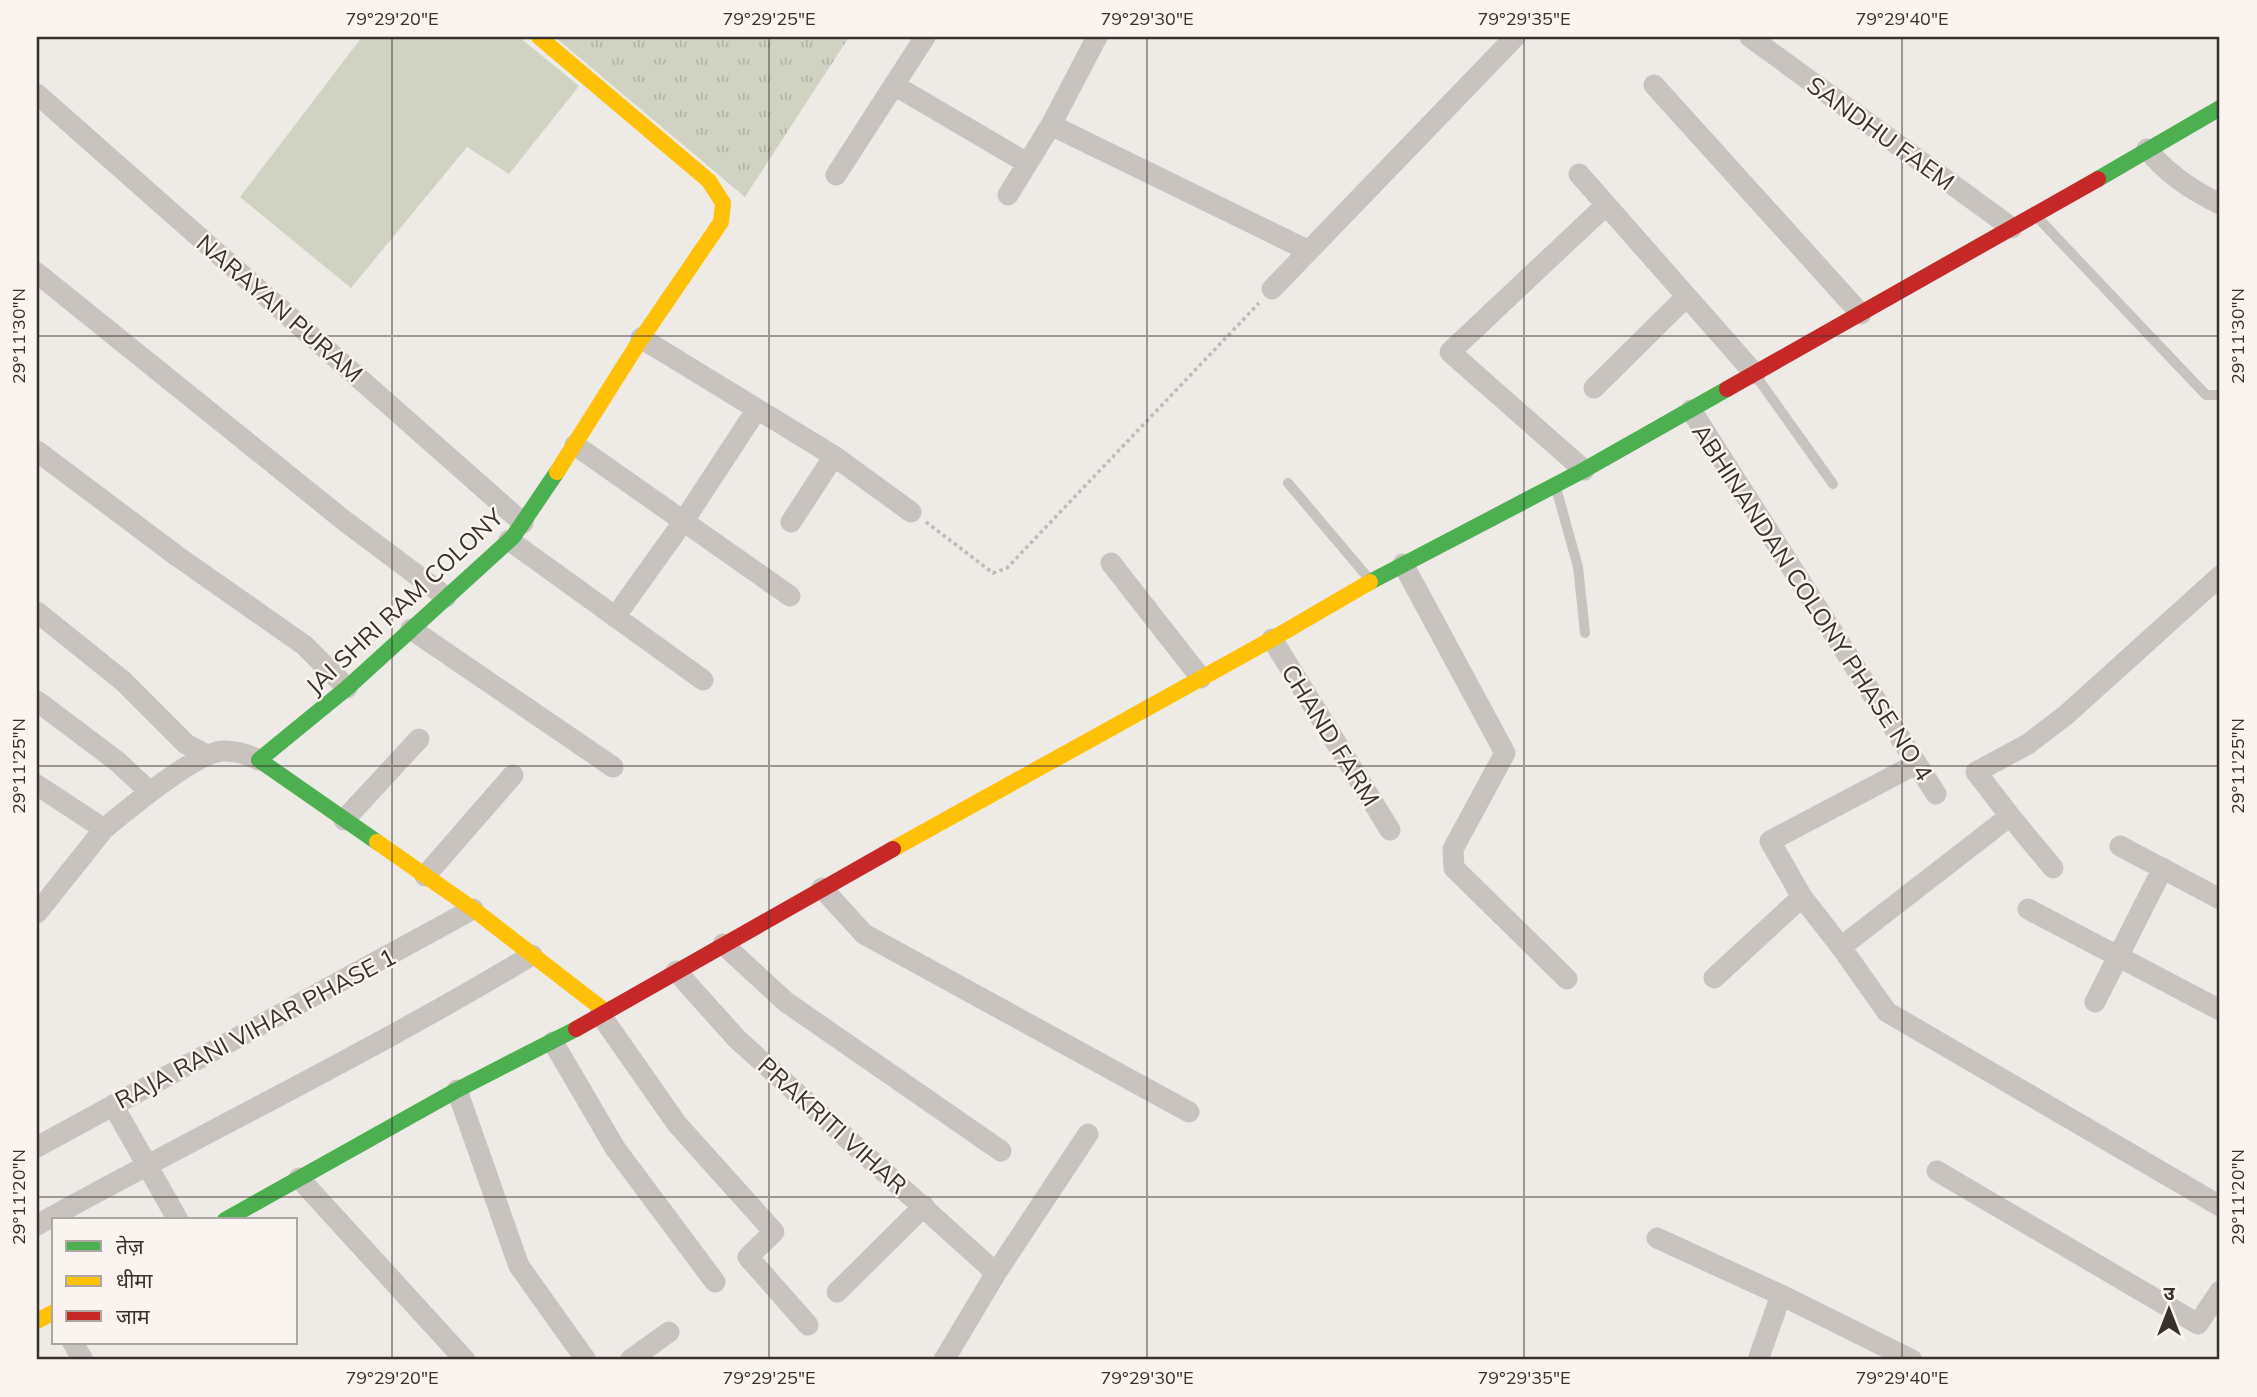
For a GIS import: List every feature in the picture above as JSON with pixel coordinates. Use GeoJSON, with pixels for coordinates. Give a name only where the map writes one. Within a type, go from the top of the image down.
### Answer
{"type":"FeatureCollection","features":[{"type":"Feature","properties":{"kind":"street","name":"JAI SHRI RAM COLONY"},"geometry":{"type":"LineString","coordinates":[[259,760],[347,688],[509,540],[575,445],[641,338],[721,222],[723,203],[709,181],[539,37]]}},
{"type":"Feature","properties":{"kind":"street"},"geometry":{"type":"LineString","coordinates":[[836,175],[925,37]]}},
{"type":"Feature","properties":{"kind":"street"},"geometry":{"type":"LineString","coordinates":[[1008,195],[1051,125],[1097,37]]}},
{"type":"Feature","properties":{"kind":"street"},"geometry":{"type":"LineString","coordinates":[[1272,289],[1515,37]]}},
{"type":"Feature","properties":{"kind":"street","name":"SANDHU FAEM"},"geometry":{"type":"LineString","coordinates":[[1750,37],[2012,228]]}},
{"type":"Feature","properties":{"kind":"street"},"geometry":{"type":"LineString","coordinates":[[894,85],[1027,163]]}},
{"type":"Feature","properties":{"kind":"street"},"geometry":{"type":"LineString","coordinates":[[1654,85],[1861,314]]}},
{"type":"Feature","properties":{"kind":"street","name":"NARAYAN PURAM"},"geometry":{"type":"LineString","coordinates":[[37,94],[523,523]]}},
{"type":"Feature","properties":{"kind":"street"},"geometry":{"type":"LineString","coordinates":[[229,1218],[457,1090],[552,1042],[1371,581],[1584,470],[2220,107]]}},
{"type":"Feature","properties":{"kind":"street"},"geometry":{"type":"LineString","coordinates":[[1051,125],[1308,251]]}},
{"type":"Feature","properties":{"kind":"street"},"geometry":{"type":"LineString","coordinates":[[2147,149],[2162,168],[2220,204]]}},
{"type":"Feature","properties":{"kind":"street"},"geometry":{"type":"LineString","coordinates":[[1579,174],[1755,374]]}},
{"type":"Feature","properties":{"kind":"street"},"geometry":{"type":"LineString","coordinates":[[1584,470],[1450,352],[1605,205]]}},
{"type":"Feature","properties":{"kind":"street"},"geometry":{"type":"LineString","coordinates":[[37,272],[346,522],[446,597]]}},
{"type":"Feature","properties":{"kind":"street"},"geometry":{"type":"LineString","coordinates":[[1594,388],[1686,297]]}},
{"type":"Feature","properties":{"kind":"street"},"geometry":{"type":"LineString","coordinates":[[641,338],[834,456],[916,515]]}},
{"type":"Feature","properties":{"kind":"street"},"geometry":{"type":"LineString","coordinates":[[615,617],[683,522],[757,409]]}},
{"type":"Feature","properties":{"kind":"street","name":"ABHINANDAN COLONY PHASE NO 4"},"geometry":{"type":"LineString","coordinates":[[1691,410],[1936,794]]}},
{"type":"Feature","properties":{"kind":"street"},"geometry":{"type":"LineString","coordinates":[[575,445],[790,596]]}},
{"type":"Feature","properties":{"kind":"street"},"geometry":{"type":"LineString","coordinates":[[37,451],[177,556],[304,645],[347,688]]}},
{"type":"Feature","properties":{"kind":"street"},"geometry":{"type":"LineString","coordinates":[[791,522],[834,456]]}},
{"type":"Feature","properties":{"kind":"street"},"geometry":{"type":"LineString","coordinates":[[509,540],[703,680]]}},
{"type":"Feature","properties":{"kind":"street"},"geometry":{"type":"LineString","coordinates":[[1111,563],[1201,678]]}},
{"type":"Feature","properties":{"kind":"street"},"geometry":{"type":"LineString","coordinates":[[1403,564],[1505,753],[1453,849],[1454,868],[1567,979]]}},
{"type":"Feature","properties":{"kind":"street"},"geometry":{"type":"LineString","coordinates":[[2053,868],[1976,772],[2028,744],[2066,715],[2220,576]]}},
{"type":"Feature","properties":{"kind":"street"},"geometry":{"type":"LineString","coordinates":[[37,612],[123,681],[186,744],[207,755]]}},
{"type":"Feature","properties":{"kind":"street"},"geometry":{"type":"LineString","coordinates":[[411,629],[613,768]]}},
{"type":"Feature","properties":{"kind":"street","name":"CHAND FARM"},"geometry":{"type":"LineString","coordinates":[[1272,639],[1390,830]]}},
{"type":"Feature","properties":{"kind":"street"},"geometry":{"type":"LineString","coordinates":[[37,701],[118,762],[150,792]]}},
{"type":"Feature","properties":{"kind":"street"},"geometry":{"type":"LineString","coordinates":[[344,820],[419,739]]}},
{"type":"Feature","properties":{"kind":"street"},"geometry":{"type":"LineString","coordinates":[[37,913],[104,829],[150,792],[207,755],[220,751],[235,751],[259,760],[473,909],[602,1012],[677,1124],[774,1231],[748,1257],[808,1325]]}},
{"type":"Feature","properties":{"kind":"street"},"geometry":{"type":"LineString","coordinates":[[1916,764],[1770,841],[1802,897],[1887,1012],[2220,1206]]}},
{"type":"Feature","properties":{"kind":"street"},"geometry":{"type":"LineString","coordinates":[[425,876],[513,775]]}},
{"type":"Feature","properties":{"kind":"street"},"geometry":{"type":"LineString","coordinates":[[37,785],[104,829]]}},
{"type":"Feature","properties":{"kind":"street"},"geometry":{"type":"LineString","coordinates":[[1841,947],[2010,816]]}},
{"type":"Feature","properties":{"kind":"street"},"geometry":{"type":"LineString","coordinates":[[2120,846],[2220,899]]}},
{"type":"Feature","properties":{"kind":"street"},"geometry":{"type":"LineString","coordinates":[[2095,1002],[2163,868]]}},
{"type":"Feature","properties":{"kind":"street"},"geometry":{"type":"LineString","coordinates":[[822,888],[864,934],[1189,1112]]}},
{"type":"Feature","properties":{"kind":"street"},"geometry":{"type":"LineString","coordinates":[[1714,978],[1802,897]]}},
{"type":"Feature","properties":{"kind":"street","name":"RAJA RANI VIHAR PHASE 1"},"geometry":{"type":"LineString","coordinates":[[37,1147],[473,909]]}},
{"type":"Feature","properties":{"kind":"street"},"geometry":{"type":"LineString","coordinates":[[2028,909],[2220,1010]]}},
{"type":"Feature","properties":{"kind":"street"},"geometry":{"type":"LineString","coordinates":[[723,944],[786,1002],[1001,1151]]}},
{"type":"Feature","properties":{"kind":"street"},"geometry":{"type":"LineString","coordinates":[[37,1225],[464,995],[532,955]]}},
{"type":"Feature","properties":{"kind":"street","name":"PRAKRITI VIHAR"},"geometry":{"type":"LineString","coordinates":[[676,971],[737,1039],[996,1273]]}},
{"type":"Feature","properties":{"kind":"street"},"geometry":{"type":"LineString","coordinates":[[552,1042],[615,1148],[715,1282]]}},
{"type":"Feature","properties":{"kind":"street"},"geometry":{"type":"LineString","coordinates":[[457,1090],[519,1266],[586,1360]]}},
{"type":"Feature","properties":{"kind":"street"},"geometry":{"type":"LineString","coordinates":[[113,1105],[176,1218]]}},
{"type":"Feature","properties":{"kind":"street"},"geometry":{"type":"LineString","coordinates":[[944,1360],[996,1273],[1088,1134]]}},
{"type":"Feature","properties":{"kind":"street"},"geometry":{"type":"LineString","coordinates":[[1937,1171],[2198,1325],[2220,1291]]}},
{"type":"Feature","properties":{"kind":"street"},"geometry":{"type":"LineString","coordinates":[[299,1178],[465,1360]]}},
{"type":"Feature","properties":{"kind":"street"},"geometry":{"type":"LineString","coordinates":[[837,1292],[924,1206]]}},
{"type":"Feature","properties":{"kind":"street"},"geometry":{"type":"LineString","coordinates":[[1657,1238],[1912,1360]]}},
{"type":"Feature","properties":{"kind":"street"},"geometry":{"type":"LineString","coordinates":[[1758,1360],[1781,1295]]}},
{"type":"Feature","properties":{"kind":"street"},"geometry":{"type":"LineString","coordinates":[[630,1360],[669,1332]]}},
{"type":"Feature","properties":{"kind":"street"},"geometry":{"type":"LineString","coordinates":[[74,1344],[85,1360]]}},
{"type":"Feature","properties":{"kind":"lane"},"geometry":{"type":"LineString","coordinates":[[2035,215],[2206,395],[2220,395]]}},
{"type":"Feature","properties":{"kind":"lane"},"geometry":{"type":"LineString","coordinates":[[1755,374],[1833,484]]}},
{"type":"Feature","properties":{"kind":"lane"},"geometry":{"type":"LineString","coordinates":[[1288,483],[1371,581]]}},
{"type":"Feature","properties":{"kind":"lane"},"geometry":{"type":"LineString","coordinates":[[1555,486],[1578,567],[1585,633]]}},
{"type":"Feature","properties":{"kind":"path"},"geometry":{"type":"LineString","coordinates":[[916,515],[993,573],[1007,568],[1272,289]]}},
{"type":"Feature","properties":{"kind":"green space"},"geometry":{"type":"Polygon","coordinates":[[[362,37],[519,37],[579,86],[509,174],[467,147],[351,288],[240,197],[362,37]]]}},
{"type":"Feature","properties":{"kind":"green space"},"geometry":{"type":"Polygon","coordinates":[[[555,37],[849,37],[745,197],[555,37]]]}},
{"type":"Feature","properties":{"kind":"traffic: fast"},"geometry":{"type":"LineString","coordinates":[[2098,179],[2220,108]]}},
{"type":"Feature","properties":{"kind":"traffic: fast"},"geometry":{"type":"LineString","coordinates":[[1370,582],[1584,470],[1727,389]]}},
{"type":"Feature","properties":{"kind":"traffic: fast"},"geometry":{"type":"LineString","coordinates":[[377,842],[259,760],[347,688],[513,537],[557,472]]}},
{"type":"Feature","properties":{"kind":"traffic: fast"},"geometry":{"type":"LineString","coordinates":[[229,1218],[457,1090],[576,1029]]}},
{"type":"Feature","properties":{"kind":"traffic: slow"},"geometry":{"type":"LineString","coordinates":[[539,37],[709,181],[723,203],[721,222],[639,342],[557,472]]}},
{"type":"Feature","properties":{"kind":"traffic: slow"},"geometry":{"type":"LineString","coordinates":[[893,849],[1370,582]]}},
{"type":"Feature","properties":{"kind":"traffic: slow"},"geometry":{"type":"LineString","coordinates":[[377,842],[473,909],[605,1011]]}},
{"type":"Feature","properties":{"kind":"traffic: slow"},"geometry":{"type":"LineString","coordinates":[[37,1321],[52,1313]]}},
{"type":"Feature","properties":{"kind":"traffic: jam"},"geometry":{"type":"LineString","coordinates":[[1727,389],[2098,179]]}},
{"type":"Feature","properties":{"kind":"traffic: jam"},"geometry":{"type":"LineString","coordinates":[[576,1029],[893,849]]}}]}
